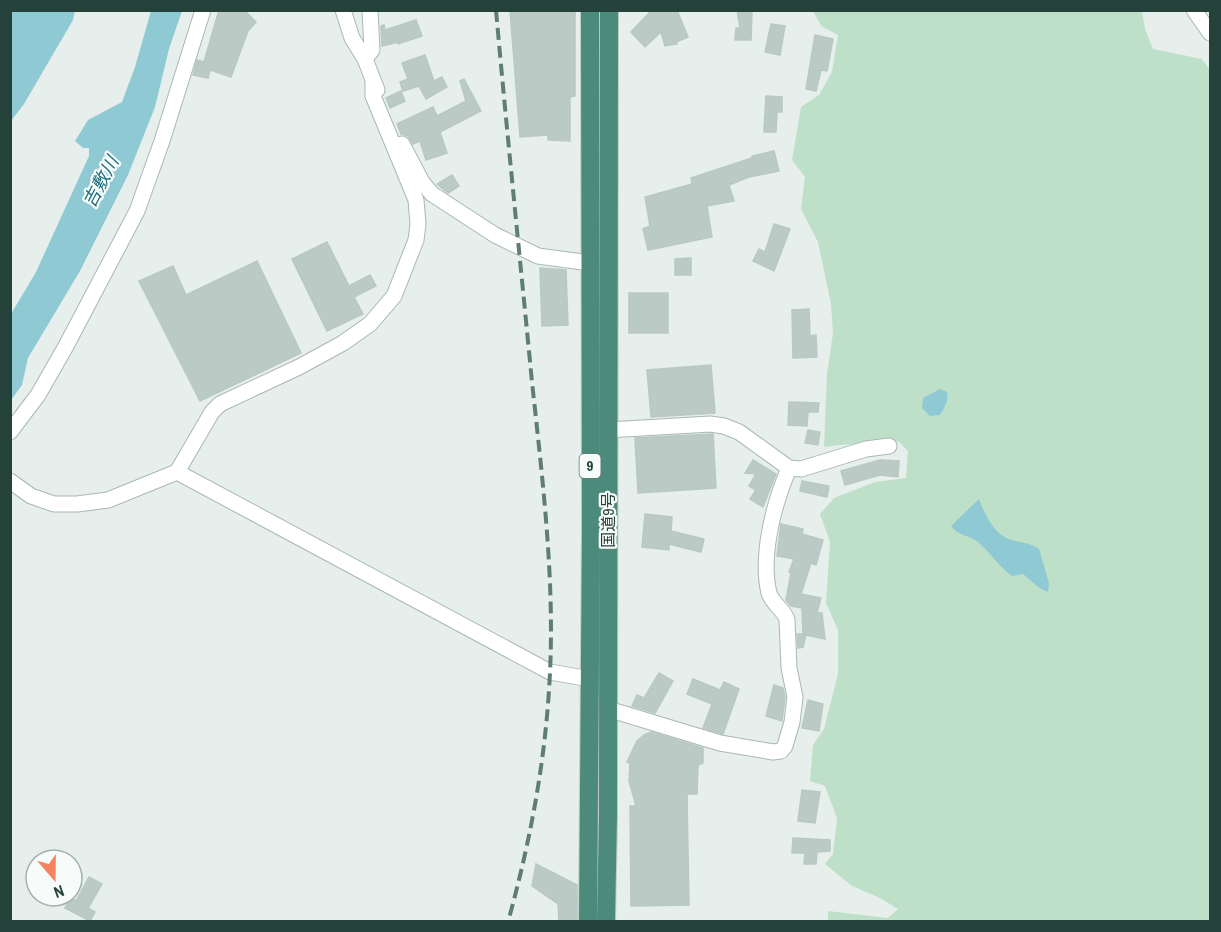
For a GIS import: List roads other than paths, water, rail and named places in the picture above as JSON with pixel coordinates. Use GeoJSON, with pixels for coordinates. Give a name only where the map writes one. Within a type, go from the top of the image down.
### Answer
{"type":"FeatureCollection","features":[{"type":"Feature","properties":{"kind":"highway","name":"国道9号"},"geometry":{"type":"LineString","coordinates":[[588,921],[590,10]]}},
{"type":"Feature","properties":{"kind":"highway","name":"国道9号"},"geometry":{"type":"LineString","coordinates":[[606,921],[609,10]]}},
{"type":"Feature","properties":{"kind":"street"},"geometry":{"type":"LineString","coordinates":[[10,432],[38,394],[66,346],[137,211],[162,141],[203,10]]}},
{"type":"Feature","properties":{"kind":"street"},"geometry":{"type":"LineString","coordinates":[[343,10],[352,38],[365,59],[394,128],[422,182],[432,194],[495,235],[538,256],[590,263]]}},
{"type":"Feature","properties":{"kind":"street"},"geometry":{"type":"LineString","coordinates":[[365,59],[372,50],[370,10]]}},
{"type":"Feature","properties":{"kind":"street"},"geometry":{"type":"LineString","coordinates":[[1194,10],[1210,33]]}},
{"type":"Feature","properties":{"kind":"street"},"geometry":{"type":"LineString","coordinates":[[10,481],[31,496],[54,504],[77,504],[108,500],[177,472],[212,412],[220,404],[343,344],[370,324],[394,296],[410,259],[417,232],[416,200],[373,96],[373,81]]}},
{"type":"Feature","properties":{"kind":"street"},"geometry":{"type":"LineString","coordinates":[[416,200],[458,217],[469,217]]}},
{"type":"Feature","properties":{"kind":"street"},"geometry":{"type":"LineString","coordinates":[[608,430],[710,424],[724,426],[739,432],[789,468],[801,469],[866,449],[889,447]]}},
{"type":"Feature","properties":{"kind":"street"},"geometry":{"type":"LineString","coordinates":[[608,709],[720,743],[773,752],[781,751],[785,746],[792,722],[795,688],[789,668],[787,620],[785,613],[770,595],[767,573],[770,535],[781,487],[789,468]]}},
{"type":"Feature","properties":{"kind":"street"},"geometry":{"type":"LineString","coordinates":[[177,472],[549,672],[590,678]]}},
{"type":"Feature","properties":{"kind":"street"},"geometry":{"type":"LineString","coordinates":[[607,900],[612,921]]}},
{"type":"Feature","properties":{"kind":"water"},"geometry":{"type":"Polygon","coordinates":[[[11,10],[75,11],[73,20],[24,104],[11,121],[11,10]]]}},
{"type":"Feature","properties":{"kind":"water","name":"吉敷川"},"geometry":{"type":"Polygon","coordinates":[[[151,11],[182,11],[169,49],[155,107],[128,175],[80,271],[28,358],[22,385],[11,400],[11,314],[36,272],[89,156],[89,148],[83,148],[75,141],[88,120],[122,102],[151,11]]]}},
{"type":"Feature","properties":{"kind":"water"},"geometry":{"type":"Polygon","coordinates":[[[940,389],[947,392],[946,404],[940,415],[930,416],[922,408],[923,398],[940,389]]]}},
{"type":"Feature","properties":{"kind":"water"},"geometry":{"type":"Polygon","coordinates":[[[979,499],[988,519],[999,533],[1039,549],[1049,583],[1048,592],[1023,574],[1012,576],[978,542],[957,532],[951,526],[979,499]]]}},
{"type":"Feature","properties":{"kind":"railway"},"geometry":{"type":"LineString","coordinates":[[496,10],[544,497],[551,613],[547,720],[539,778],[523,865],[508,922]]}}]}
